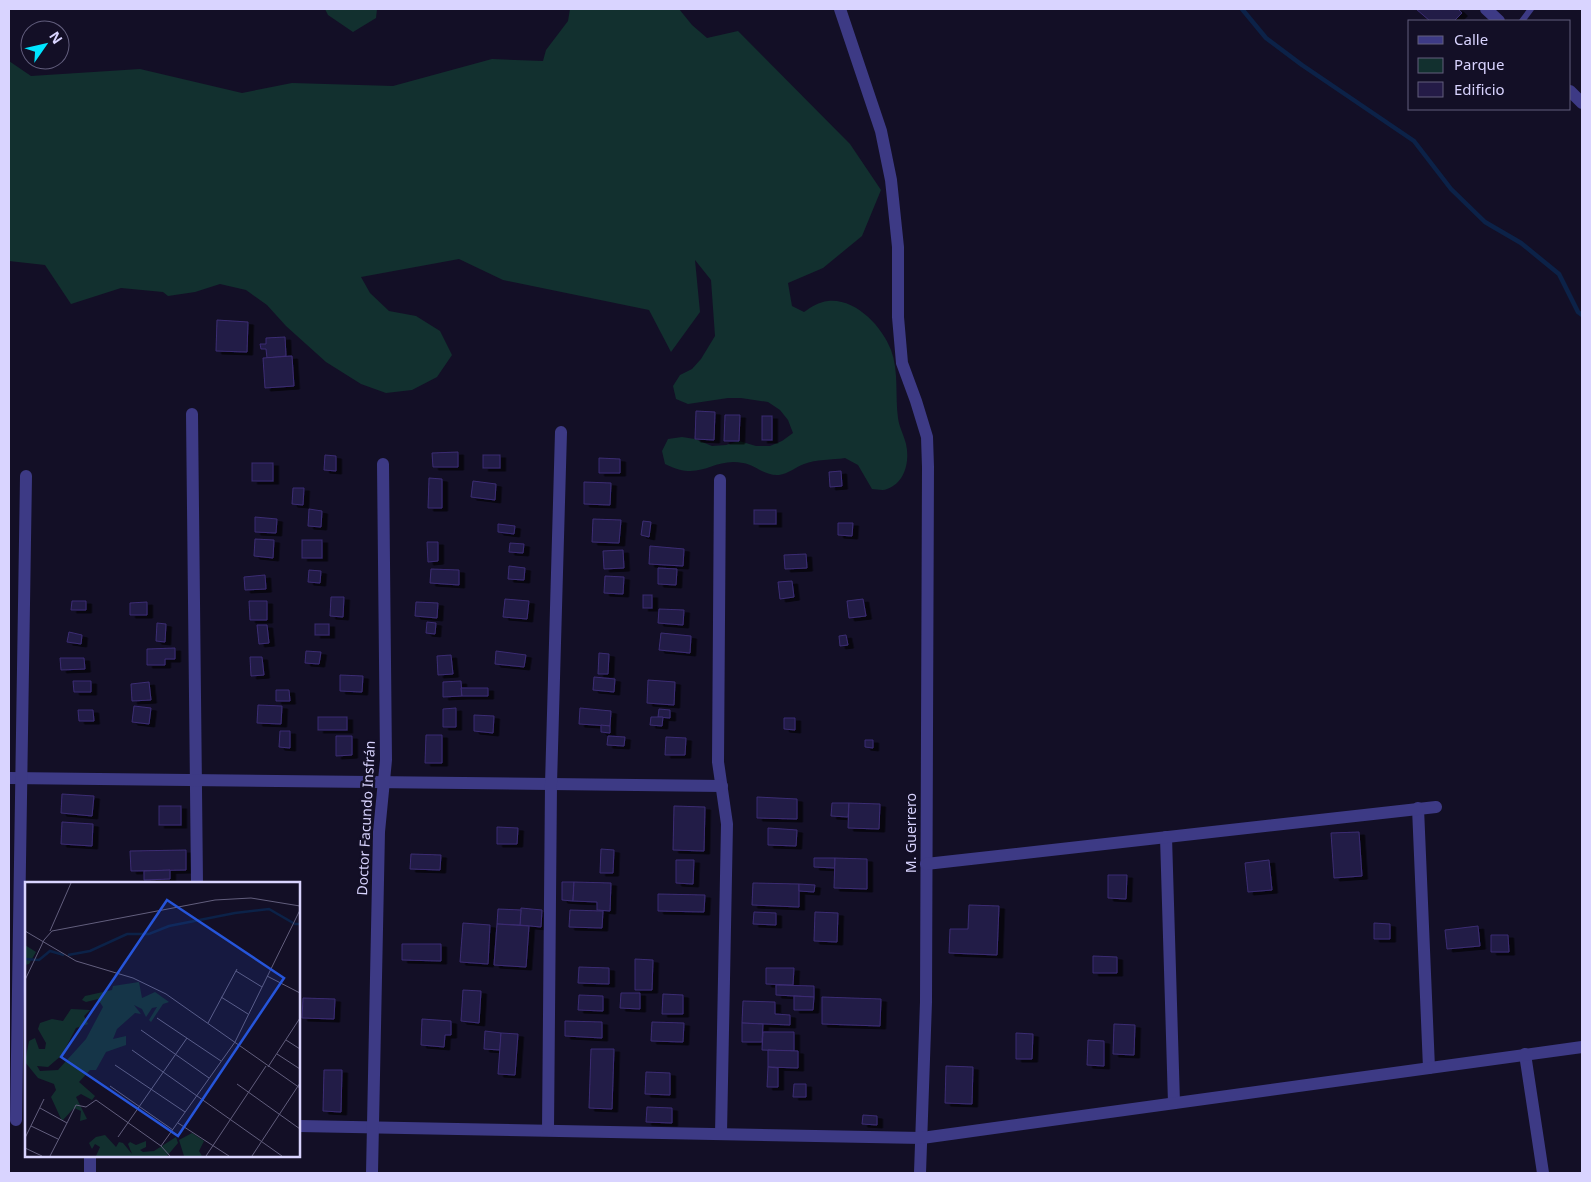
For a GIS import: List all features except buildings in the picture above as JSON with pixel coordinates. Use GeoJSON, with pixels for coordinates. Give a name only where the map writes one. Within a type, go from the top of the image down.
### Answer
{"type":"FeatureCollection","features":[{"type":"Feature","properties":{"kind":"street","name":"M. Guerrero"},"geometry":{"type":"LineString","coordinates":[[840,9],[882,131],[891,180],[898,247],[898,317],[902,363],[927,437],[926,1002],[920,1173]]}},
{"type":"Feature","properties":{"kind":"street"},"geometry":{"type":"LineString","coordinates":[[1486,9],[1498,20]]}},
{"type":"Feature","properties":{"kind":"street"},"geometry":{"type":"LineString","coordinates":[[1571,92],[1582,103]]}},
{"type":"Feature","properties":{"kind":"street"},"geometry":{"type":"LineString","coordinates":[[192,414],[197,882]]}},
{"type":"Feature","properties":{"kind":"street"},"geometry":{"type":"LineString","coordinates":[[548,1130],[551,784],[561,432]]}},
{"type":"Feature","properties":{"kind":"street","name":"Doctor Facundo Insfrán"},"geometry":{"type":"LineString","coordinates":[[372,1173],[379,832],[386,760],[383,464]]}},
{"type":"Feature","properties":{"kind":"street"},"geometry":{"type":"LineString","coordinates":[[17,1120],[15,778],[26,476]]}},
{"type":"Feature","properties":{"kind":"street"},"geometry":{"type":"LineString","coordinates":[[720,480],[718,762],[728,824],[721,1134]]}},
{"type":"Feature","properties":{"kind":"street"},"geometry":{"type":"LineString","coordinates":[[15,778],[722,786]]}},
{"type":"Feature","properties":{"kind":"street"},"geometry":{"type":"LineString","coordinates":[[926,864],[1436,807]]}},
{"type":"Feature","properties":{"kind":"street"},"geometry":{"type":"LineString","coordinates":[[1418,808],[1429,1068]]}},
{"type":"Feature","properties":{"kind":"street"},"geometry":{"type":"LineString","coordinates":[[1166,837],[1174,1103]]}},
{"type":"Feature","properties":{"kind":"street"},"geometry":{"type":"LineString","coordinates":[[300,1126],[922,1138],[1582,1046]]}},
{"type":"Feature","properties":{"kind":"street"},"geometry":{"type":"LineString","coordinates":[[1525,1054],[1543,1173]]}},
{"type":"Feature","properties":{"kind":"street"},"geometry":{"type":"LineString","coordinates":[[90,1157],[90,1173]]}},
{"type":"Feature","properties":{"kind":"lane"},"geometry":{"type":"LineString","coordinates":[[1523,20],[1531,9]]}},
{"type":"Feature","properties":{"kind":"green space"},"geometry":{"type":"Polygon","coordinates":[[[325,9],[377,9],[376,18],[353,32],[328,15],[325,9]]]}},
{"type":"Feature","properties":{"kind":"green space"},"geometry":{"type":"Polygon","coordinates":[[[570,9],[679,9],[692,25],[707,38],[738,31],[850,144],[881,190],[862,236],[823,268],[788,283],[792,306],[804,312],[815,305],[828,301],[848,304],[866,315],[887,341],[895,366],[898,418],[907,451],[905,471],[893,486],[884,490],[872,489],[858,465],[845,458],[809,462],[779,475],[769,474],[743,463],[723,463],[688,471],[665,464],[662,451],[668,439],[682,437],[695,439],[712,446],[726,445],[739,441],[756,446],[770,446],[782,441],[793,433],[788,420],[780,410],[768,402],[728,398],[688,404],[676,399],[673,386],[680,375],[692,369],[701,359],[715,336],[711,280],[695,260],[700,312],[671,352],[649,310],[503,280],[459,259],[361,277],[370,293],[389,311],[416,316],[440,331],[452,355],[437,377],[412,390],[386,393],[361,384],[326,362],[286,326],[267,305],[246,290],[220,284],[195,292],[168,296],[163,292],[121,288],[71,304],[45,265],[9,261],[9,61],[31,76],[140,69],[242,93],[292,83],[393,86],[492,59],[543,61],[546,50],[568,21],[570,9]]]}},
{"type":"Feature","properties":{"kind":"waterway"},"geometry":{"type":"LineString","coordinates":[[1242,9],[1266,38],[1302,65],[1414,141],[1451,189],[1485,222],[1521,243],[1559,274],[1578,312],[1582,315]]}}]}
